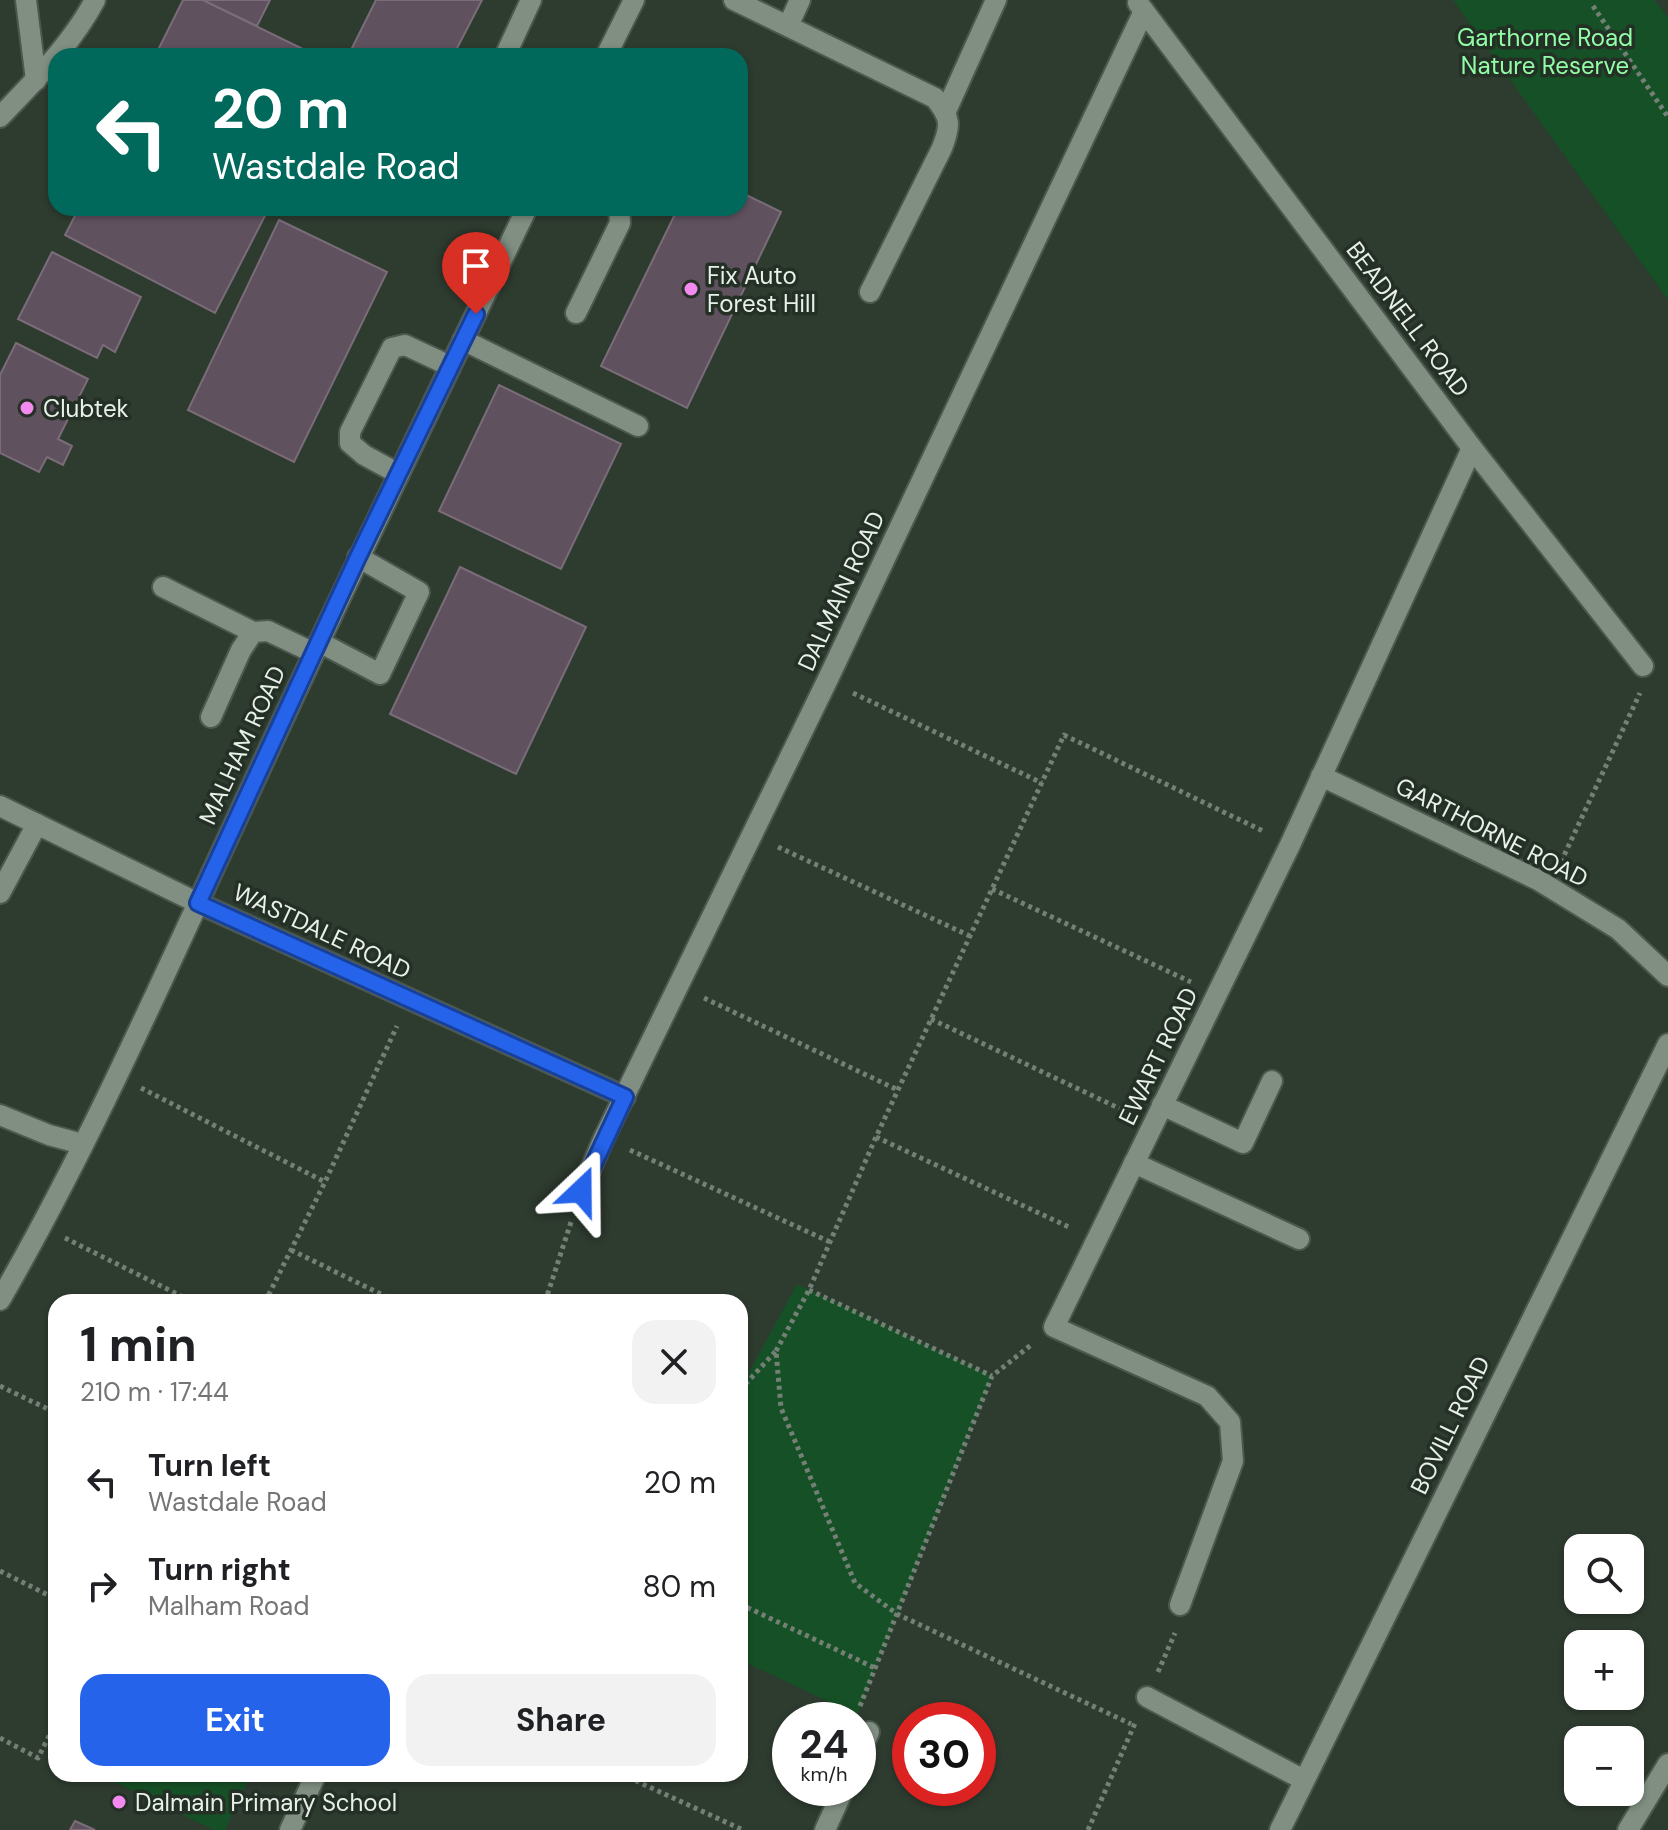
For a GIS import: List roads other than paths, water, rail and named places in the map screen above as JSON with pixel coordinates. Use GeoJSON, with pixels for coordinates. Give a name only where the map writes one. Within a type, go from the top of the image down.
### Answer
{"type":"FeatureCollection","features":[{"type":"Feature","properties":{"kind":"street"},"geometry":{"type":"LineString","coordinates":[[26,0],[36,80]]}},
{"type":"Feature","properties":{"kind":"street"},"geometry":{"type":"LineString","coordinates":[[62,48],[86,18],[95,0]]}},
{"type":"Feature","properties":{"kind":"street"},"geometry":{"type":"LineString","coordinates":[[509,48],[531,0]]}},
{"type":"Feature","properties":{"kind":"street"},"geometry":{"type":"LineString","coordinates":[[610,48],[634,0]]}},
{"type":"Feature","properties":{"kind":"street"},"geometry":{"type":"LineString","coordinates":[[734,0],[935,98],[946,111],[950,129],[870,292]]}},
{"type":"Feature","properties":{"kind":"street"},"geometry":{"type":"LineString","coordinates":[[788,26],[800,0]]}},
{"type":"Feature","properties":{"kind":"street"},"geometry":{"type":"LineString","coordinates":[[946,111],[996,0]]}},
{"type":"Feature","properties":{"kind":"street","name":"BEADNELL ROAD"},"geometry":{"type":"LineString","coordinates":[[1140,5],[1472,448],[1643,666]]}},
{"type":"Feature","properties":{"kind":"street","name":"DALMAIN ROAD"},"geometry":{"type":"LineString","coordinates":[[581,1191],[827,681],[1140,5]]}},
{"type":"Feature","properties":{"kind":"street"},"geometry":{"type":"LineString","coordinates":[[0,117],[48,65]]}},
{"type":"Feature","properties":{"kind":"street","name":"MALHAM ROAD"},"geometry":{"type":"LineString","coordinates":[[0,1300],[42,1227],[117,1076],[358,557],[523,216]]}},
{"type":"Feature","properties":{"kind":"street"},"geometry":{"type":"LineString","coordinates":[[576,313],[620,223],[620,216]]}},
{"type":"Feature","properties":{"kind":"street"},"geometry":{"type":"LineString","coordinates":[[463,340],[638,426]]}},
{"type":"Feature","properties":{"kind":"street"},"geometry":{"type":"LineString","coordinates":[[399,474],[364,455],[350,443],[350,432],[392,348],[405,345],[450,366]]}},
{"type":"Feature","properties":{"kind":"street","name":"EWART ROAD"},"geometry":{"type":"LineString","coordinates":[[1180,1605],[1233,1461],[1230,1422],[1207,1396],[1054,1327],[1290,845],[1472,448]]}},
{"type":"Feature","properties":{"kind":"street"},"geometry":{"type":"LineString","coordinates":[[163,587],[253,632],[268,631],[380,674],[419,592],[358,557]]}},
{"type":"Feature","properties":{"kind":"street"},"geometry":{"type":"LineString","coordinates":[[211,717],[241,650],[253,632]]}},
{"type":"Feature","properties":{"kind":"street","name":"GARTHORNE ROAD"},"geometry":{"type":"LineString","coordinates":[[1321,776],[1549,887],[1618,929],[1668,976]]}},
{"type":"Feature","properties":{"kind":"street","name":"WASTDALE ROAD"},"geometry":{"type":"LineString","coordinates":[[0,806],[198,903],[625,1097]]}},
{"type":"Feature","properties":{"kind":"street"},"geometry":{"type":"LineString","coordinates":[[0,893],[37,824]]}},
{"type":"Feature","properties":{"kind":"street","name":"BOVILL ROAD"},"geometry":{"type":"LineString","coordinates":[[1280,1830],[1668,1044]]}},
{"type":"Feature","properties":{"kind":"street"},"geometry":{"type":"LineString","coordinates":[[1162,1105],[1243,1143],[1272,1081]]}},
{"type":"Feature","properties":{"kind":"street"},"geometry":{"type":"LineString","coordinates":[[0,1115],[49,1135],[82,1144]]}},
{"type":"Feature","properties":{"kind":"street"},"geometry":{"type":"LineString","coordinates":[[1134,1163],[1299,1239]]}},
{"type":"Feature","properties":{"kind":"street"},"geometry":{"type":"LineString","coordinates":[[1147,1697],[1304,1780]]}},
{"type":"Feature","properties":{"kind":"street"},"geometry":{"type":"LineString","coordinates":[[1628,1830],[1668,1764]]}},
{"type":"Feature","properties":{"kind":"street"},"geometry":{"type":"LineString","coordinates":[[290,1830],[312,1782]]}},
{"type":"Feature","properties":{"kind":"street"},"geometry":{"type":"LineString","coordinates":[[825,1830],[836,1806]]}},
{"type":"Feature","properties":{"kind":"place","name":"Fix Auto Forest Hill"},"geometry":{"type":"Point","coordinates":[691,289]}},
{"type":"Feature","properties":{"kind":"place","name":"Clubtek"},"geometry":{"type":"Point","coordinates":[27,408]}},
{"type":"Feature","properties":{"kind":"place","name":"Dalmain Primary School"},"geometry":{"type":"Point","coordinates":[119,1802]}},
{"type":"Feature","properties":{"kind":"park label","name":"Garthorne Road Nature Reserve"},"geometry":{"type":"Point","coordinates":[1545,51]}}]}
